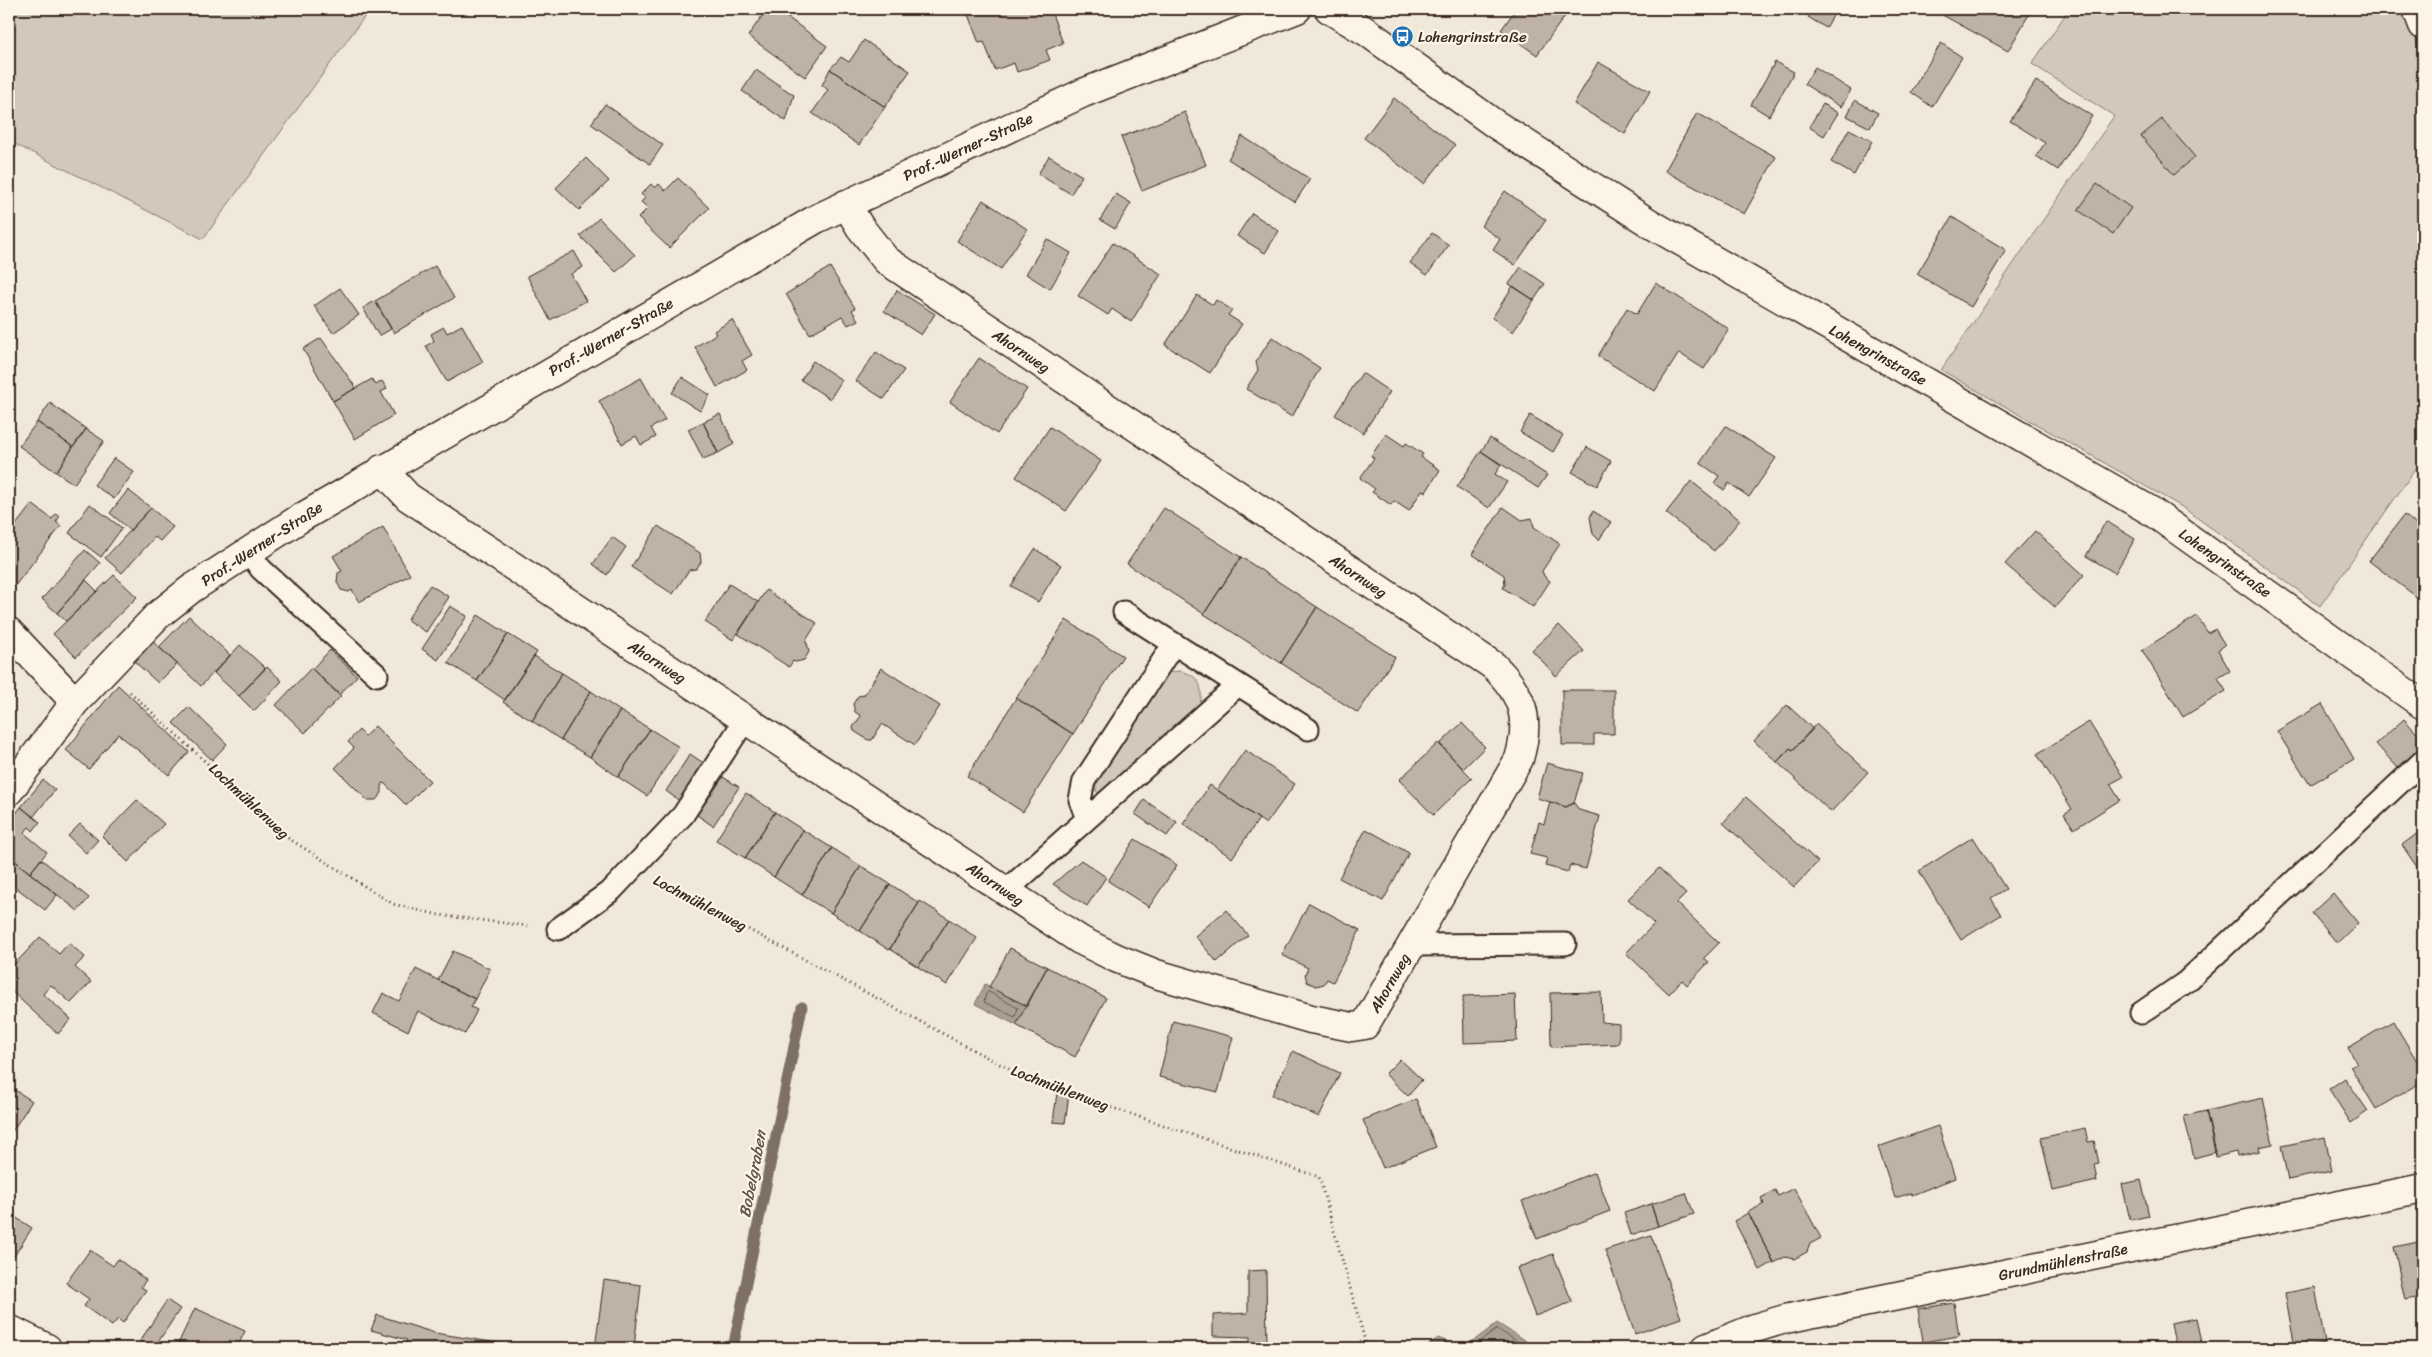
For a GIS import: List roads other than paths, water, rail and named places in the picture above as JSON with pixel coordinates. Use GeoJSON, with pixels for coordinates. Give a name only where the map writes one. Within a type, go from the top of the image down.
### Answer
{"type":"FeatureCollection","features":[{"type":"Feature","properties":{"kind":"street","name":"Prof.-Werner-Straße"},"geometry":{"type":"LineString","coordinates":[[9,791],[75,702],[157,616],[191,589],[248,551],[382,469],[816,219],[1083,93],[1297,9]]}},
{"type":"Feature","properties":{"kind":"street","name":"Lohengrinstraße"},"geometry":{"type":"LineString","coordinates":[[1330,9],[1367,32],[1495,124],[1651,224],[2150,511],[2423,705]]}},
{"type":"Feature","properties":{"kind":"street"},"geometry":{"type":"LineString","coordinates":[[2417,9],[2423,25]]}},
{"type":"Feature","properties":{"kind":"street","name":"Ahornweg"},"geometry":{"type":"LineString","coordinates":[[382,469],[408,497],[1080,940],[1116,958],[1156,974],[1311,1019],[1352,1027],[1365,1025],[1519,759],[1525,740],[1524,719],[1521,702],[1511,683],[1494,666],[886,260],[860,228],[846,204]]}},
{"type":"Feature","properties":{"kind":"street"},"geometry":{"type":"LineString","coordinates":[[9,632],[75,702]]}},
{"type":"Feature","properties":{"kind":"street","name":"Grundmühlenstraße"},"geometry":{"type":"LineString","coordinates":[[1706,1348],[1755,1328],[1785,1319],[2423,1188]]}},
{"type":"Feature","properties":{"kind":"street"},"geometry":{"type":"LineString","coordinates":[[9,1329],[47,1348]]}},
{"type":"Feature","properties":{"kind":"lane"},"geometry":{"type":"LineString","coordinates":[[248,551],[261,569],[377,675]]}},
{"type":"Feature","properties":{"kind":"lane"},"geometry":{"type":"LineString","coordinates":[[1124,612],[1172,645],[1308,730]]}},
{"type":"Feature","properties":{"kind":"lane"},"geometry":{"type":"LineString","coordinates":[[1087,819],[1080,800],[1084,781],[1172,645]]}},
{"type":"Feature","properties":{"kind":"lane"},"geometry":{"type":"LineString","coordinates":[[1006,891],[1238,685]]}},
{"type":"Feature","properties":{"kind":"lane"},"geometry":{"type":"LineString","coordinates":[[558,929],[612,890],[682,816],[745,720]]}},
{"type":"Feature","properties":{"kind":"lane"},"geometry":{"type":"LineString","coordinates":[[2141,1013],[2186,982],[2423,762]]}},
{"type":"Feature","properties":{"kind":"lane"},"geometry":{"type":"LineString","coordinates":[[1412,945],[1565,944]]}},
{"type":"Feature","properties":{"kind":"water"},"geometry":{"type":"Polygon","coordinates":[[[985,984],[1027,1006],[1016,1025],[975,1004],[985,984]]]}},
{"type":"Feature","properties":{"kind":"water"},"geometry":{"type":"Polygon","coordinates":[[[1497,1323],[1537,1348],[1464,1348],[1497,1323]]]}},
{"type":"Feature","properties":{"kind":"water"},"geometry":{"type":"Polygon","coordinates":[[[1438,1338],[1464,1348],[1424,1348],[1438,1338]]]}},
{"type":"Feature","properties":{"kind":"waterway","name":"Bobelgraben"},"geometry":{"type":"LineString","coordinates":[[733,1348],[802,1007]]}},
{"type":"Feature","properties":{"kind":"place","name":"Lohengrinstraße"},"geometry":{"type":"Point","coordinates":[1402,37]}}]}
